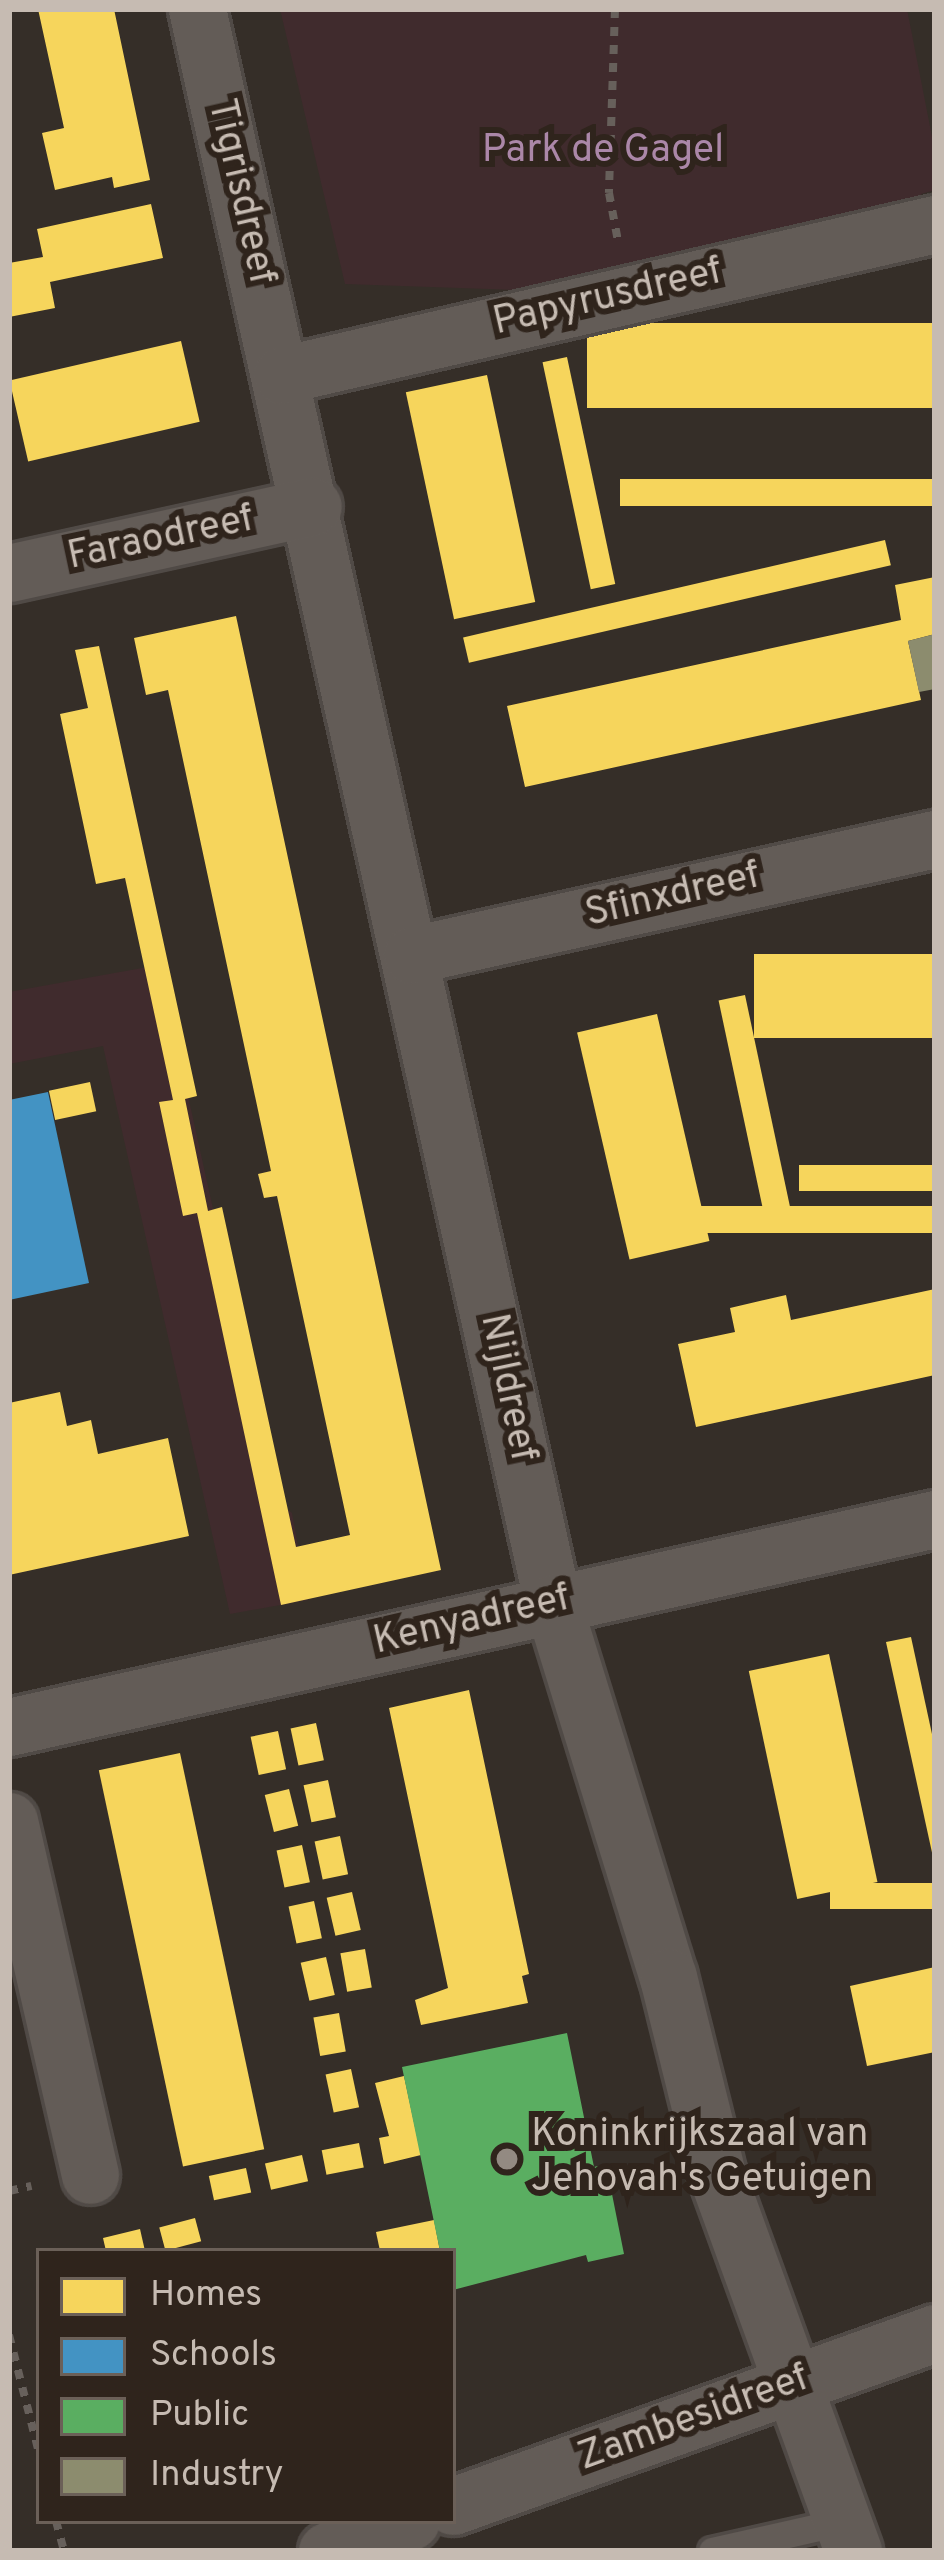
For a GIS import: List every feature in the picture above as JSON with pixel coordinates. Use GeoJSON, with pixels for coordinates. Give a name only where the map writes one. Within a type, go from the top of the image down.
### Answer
{"type":"FeatureCollection","features":[{"type":"Feature","properties":{"kind":"street","name":"Tigrisdreef"},"geometry":{"type":"LineString","coordinates":[[197,9],[282,375]]}},
{"type":"Feature","properties":{"kind":"street","name":"Papyrusdreef"},"geometry":{"type":"LineString","coordinates":[[282,375],[935,224]]}},
{"type":"Feature","properties":{"kind":"street","name":"Nijldreef"},"geometry":{"type":"LineString","coordinates":[[282,375],[553,1604],[668,1977],[717,2175],[788,2387],[849,2536]]}},
{"type":"Feature","properties":{"kind":"street","name":"Faraodreef"},"geometry":{"type":"LineString","coordinates":[[9,573],[313,506]]}},
{"type":"Feature","properties":{"kind":"street","name":"Sfinxdreef"},"geometry":{"type":"LineString","coordinates":[[412,956],[935,839]]}},
{"type":"Feature","properties":{"kind":"street","name":"Kenyadreef"},"geometry":{"type":"LineString","coordinates":[[9,1726],[935,1519]]}},
{"type":"Feature","properties":{"kind":"street"},"geometry":{"type":"LineString","coordinates":[[9,1821],[90,2174]]}},
{"type":"Feature","properties":{"kind":"street","name":"Zambesidreef"},"geometry":{"type":"LineString","coordinates":[[456,2505],[935,2333]]}},
{"type":"Feature","properties":{"kind":"street"},"geometry":{"type":"LineString","coordinates":[[327,2551],[403,2524]]}},
{"type":"Feature","properties":{"kind":"lane"},"geometry":{"type":"LineString","coordinates":[[712,2551],[849,2536]]}},
{"type":"Feature","properties":{"kind":"path"},"geometry":{"type":"LineString","coordinates":[[615,9],[609,193],[628,295]]}},
{"type":"Feature","properties":{"kind":"path"},"geometry":{"type":"LineString","coordinates":[[9,2335],[36,2441]]}},
{"type":"Feature","properties":{"kind":"green space","name":"Park de Gagel"},"geometry":{"type":"Polygon","coordinates":[[[280,9],[907,9],[935,152],[935,190],[921,194],[926,225],[628,294],[345,284],[280,9]]]}},
{"type":"Feature","properties":{"kind":"green space"},"geometry":{"type":"Polygon","coordinates":[[[159,965],[278,1502],[292,1513],[308,1600],[230,1614],[103,1046],[9,1064],[9,992],[159,965]]]}},
{"type":"Feature","properties":{"kind":"building: Homes"},"geometry":{"type":"Polygon","coordinates":[[[38,9],[114,9],[150,180],[114,188],[112,177],[55,190],[42,133],[64,128],[38,9]]]}},
{"type":"Feature","properties":{"kind":"building: Homes"},"geometry":{"type":"Polygon","coordinates":[[[151,204],[163,258],[50,282],[55,308],[9,317],[9,263],[43,257],[37,229],[151,204]]]}},
{"type":"Feature","properties":{"kind":"building: Homes"},"geometry":{"type":"Polygon","coordinates":[[[587,323],[935,323],[935,408],[587,408],[587,323]]]}},
{"type":"Feature","properties":{"kind":"building: Homes"},"geometry":{"type":"Polygon","coordinates":[[[181,341],[200,422],[28,461],[10,381],[181,341]]]}},
{"type":"Feature","properties":{"kind":"building: Homes"},"geometry":{"type":"Polygon","coordinates":[[[567,357],[615,584],[591,589],[543,362],[567,357]]]}},
{"type":"Feature","properties":{"kind":"building: Homes"},"geometry":{"type":"Polygon","coordinates":[[[487,375],[535,602],[454,619],[406,392],[487,375]]]}},
{"type":"Feature","properties":{"kind":"building: Homes"},"geometry":{"type":"Polygon","coordinates":[[[620,479],[935,479],[935,506],[620,506],[620,479]]]}},
{"type":"Feature","properties":{"kind":"building: Homes"},"geometry":{"type":"Polygon","coordinates":[[[885,540],[891,565],[469,663],[463,637],[885,540]]]}},
{"type":"Feature","properties":{"kind":"building: Homes"},"geometry":{"type":"Polygon","coordinates":[[[935,577],[935,634],[908,641],[921,700],[525,787],[507,706],[901,620],[895,585],[935,577]]]}},
{"type":"Feature","properties":{"kind":"building: Homes"},"geometry":{"type":"Polygon","coordinates":[[[236,616],[441,1570],[281,1605],[197,1213],[183,1216],[159,1102],[173,1100],[125,878],[96,884],[60,714],[88,708],[75,650],[99,646],[197,1096],[185,1099],[208,1211],[222,1207],[296,1547],[350,1535],[277,1196],[264,1198],[258,1174],[271,1171],[168,690],[146,695],[134,638],[236,616]]]}},
{"type":"Feature","properties":{"kind":"building: Homes"},"geometry":{"type":"Polygon","coordinates":[[[754,954],[935,954],[935,1038],[754,1038],[754,954]]]}},
{"type":"Feature","properties":{"kind":"building: Homes"},"geometry":{"type":"Polygon","coordinates":[[[745,995],[793,1223],[767,1229],[719,1001],[745,995]]]}},
{"type":"Feature","properties":{"kind":"building: Homes"},"geometry":{"type":"Polygon","coordinates":[[[657,1014],[709,1241],[630,1259],[577,1032],[657,1014]]]}},
{"type":"Feature","properties":{"kind":"building: Homes"},"geometry":{"type":"Polygon","coordinates":[[[90,1082],[96,1111],[55,1120],[49,1091],[90,1082]]]}},
{"type":"Feature","properties":{"kind":"building: Homes"},"geometry":{"type":"Polygon","coordinates":[[[799,1165],[935,1165],[935,1191],[799,1191],[799,1165]]]}},
{"type":"Feature","properties":{"kind":"building: Homes"},"geometry":{"type":"Polygon","coordinates":[[[655,1206],[935,1206],[935,1233],[655,1233],[655,1206]]]}},
{"type":"Feature","properties":{"kind":"building: Homes"},"geometry":{"type":"Polygon","coordinates":[[[935,1289],[935,1375],[696,1427],[678,1344],[735,1332],[730,1308],[786,1295],[791,1320],[935,1289]]]}},
{"type":"Feature","properties":{"kind":"building: Homes"},"geometry":{"type":"Polygon","coordinates":[[[60,1392],[67,1426],[91,1420],[98,1454],[168,1438],[189,1536],[9,1575],[9,1403],[60,1392]]]}},
{"type":"Feature","properties":{"kind":"building: Homes"},"geometry":{"type":"Polygon","coordinates":[[[911,1637],[935,1748],[933,1857],[886,1642],[911,1637]]]}},
{"type":"Feature","properties":{"kind":"building: Homes"},"geometry":{"type":"Polygon","coordinates":[[[829,1654],[877,1882],[797,1899],[749,1671],[829,1654]]]}},
{"type":"Feature","properties":{"kind":"building: Homes"},"geometry":{"type":"Polygon","coordinates":[[[469,1690],[529,1974],[522,1976],[528,2003],[421,2025],[415,2000],[448,1988],[389,1708],[469,1690]]]}},
{"type":"Feature","properties":{"kind":"building: Homes"},"geometry":{"type":"Polygon","coordinates":[[[316,1723],[324,1760],[298,1766],[291,1728],[316,1723]]]}},
{"type":"Feature","properties":{"kind":"building: Homes"},"geometry":{"type":"Polygon","coordinates":[[[278,1731],[286,1769],[259,1775],[251,1737],[278,1731]]]}},
{"type":"Feature","properties":{"kind":"building: Homes"},"geometry":{"type":"Polygon","coordinates":[[[180,1753],[264,2149],[183,2166],[99,1770],[180,1753]]]}},
{"type":"Feature","properties":{"kind":"building: Homes"},"geometry":{"type":"Polygon","coordinates":[[[328,1780],[336,1817],[311,1822],[304,1785],[328,1780]]]}},
{"type":"Feature","properties":{"kind":"building: Homes"},"geometry":{"type":"Polygon","coordinates":[[[289,1789],[298,1826],[274,1832],[265,1795],[289,1789]]]}},
{"type":"Feature","properties":{"kind":"building: Homes"},"geometry":{"type":"Polygon","coordinates":[[[340,1836],[348,1874],[323,1880],[315,1841],[340,1836]]]}},
{"type":"Feature","properties":{"kind":"building: Homes"},"geometry":{"type":"Polygon","coordinates":[[[302,1845],[310,1882],[284,1888],[277,1850],[302,1845]]]}},
{"type":"Feature","properties":{"kind":"building: Homes"},"geometry":{"type":"Polygon","coordinates":[[[830,1883],[935,1883],[935,1909],[830,1909],[830,1883]]]}},
{"type":"Feature","properties":{"kind":"building: Homes"},"geometry":{"type":"Polygon","coordinates":[[[352,1892],[361,1930],[335,1936],[327,1898],[352,1892]]]}},
{"type":"Feature","properties":{"kind":"building: Homes"},"geometry":{"type":"Polygon","coordinates":[[[314,1901],[322,1938],[296,1944],[289,1906],[314,1901]]]}},
{"type":"Feature","properties":{"kind":"building: Homes"},"geometry":{"type":"Polygon","coordinates":[[[365,1949],[372,1987],[347,1992],[340,1953],[365,1949]]]}},
{"type":"Feature","properties":{"kind":"building: Homes"},"geometry":{"type":"Polygon","coordinates":[[[326,1957],[335,1995],[309,2001],[301,1963],[326,1957]]]}},
{"type":"Feature","properties":{"kind":"building: Homes"},"geometry":{"type":"Polygon","coordinates":[[[935,1967],[935,2052],[867,2066],[850,1986],[935,1967]]]}},
{"type":"Feature","properties":{"kind":"building: Homes"},"geometry":{"type":"Polygon","coordinates":[[[339,2013],[346,2051],[320,2056],[313,2018],[339,2013]]]}},
{"type":"Feature","properties":{"kind":"building: Homes"},"geometry":{"type":"Polygon","coordinates":[[[351,2069],[359,2107],[334,2113],[326,2074],[351,2069]]]}},
{"type":"Feature","properties":{"kind":"building: Homes"},"geometry":{"type":"Polygon","coordinates":[[[404,2076],[421,2155],[384,2164],[379,2138],[389,2136],[375,2083],[404,2076]]]}},
{"type":"Feature","properties":{"kind":"building: Homes"},"geometry":{"type":"Polygon","coordinates":[[[359,2143],[364,2168],[326,2175],[322,2150],[359,2143]]]}},
{"type":"Feature","properties":{"kind":"building: Homes"},"geometry":{"type":"Polygon","coordinates":[[[302,2155],[308,2181],[271,2190],[265,2164],[302,2155]]]}},
{"type":"Feature","properties":{"kind":"building: Homes"},"geometry":{"type":"Polygon","coordinates":[[[246,2168],[251,2192],[214,2200],[209,2176],[246,2168]]]}},
{"type":"Feature","properties":{"kind":"building: Homes"},"geometry":{"type":"Polygon","coordinates":[[[195,2218],[201,2241],[165,2248],[159,2228],[195,2218]]]}},
{"type":"Feature","properties":{"kind":"building: Homes"},"geometry":{"type":"Polygon","coordinates":[[[434,2220],[439,2248],[379,2248],[376,2232],[434,2220]]]}},
{"type":"Feature","properties":{"kind":"building: Homes"},"geometry":{"type":"Polygon","coordinates":[[[140,2229],[144,2248],[105,2248],[103,2238],[140,2229]]]}},
{"type":"Feature","properties":{"kind":"building: Schools"},"geometry":{"type":"Polygon","coordinates":[[[48,1092],[89,1283],[9,1300],[9,1100],[48,1092]]]}},
{"type":"Feature","properties":{"kind":"building: Public","name":"Koninkrijkszaal van Jehovah's Getuigen"},"geometry":{"type":"Polygon","coordinates":[[[567,2033],[594,2167],[606,2164],[624,2254],[588,2262],[586,2255],[456,2289],[456,2248],[439,2248],[402,2067],[567,2033]]]}},
{"type":"Feature","properties":{"kind":"building: Industry"},"geometry":{"type":"Polygon","coordinates":[[[935,634],[935,689],[919,692],[908,641],[935,634]]]}},
{"type":"Feature","properties":{"kind":"place","name":"Koninkrijkszaal van Jehovah's Getuigen"},"geometry":{"type":"Point","coordinates":[507,2159]}}]}
